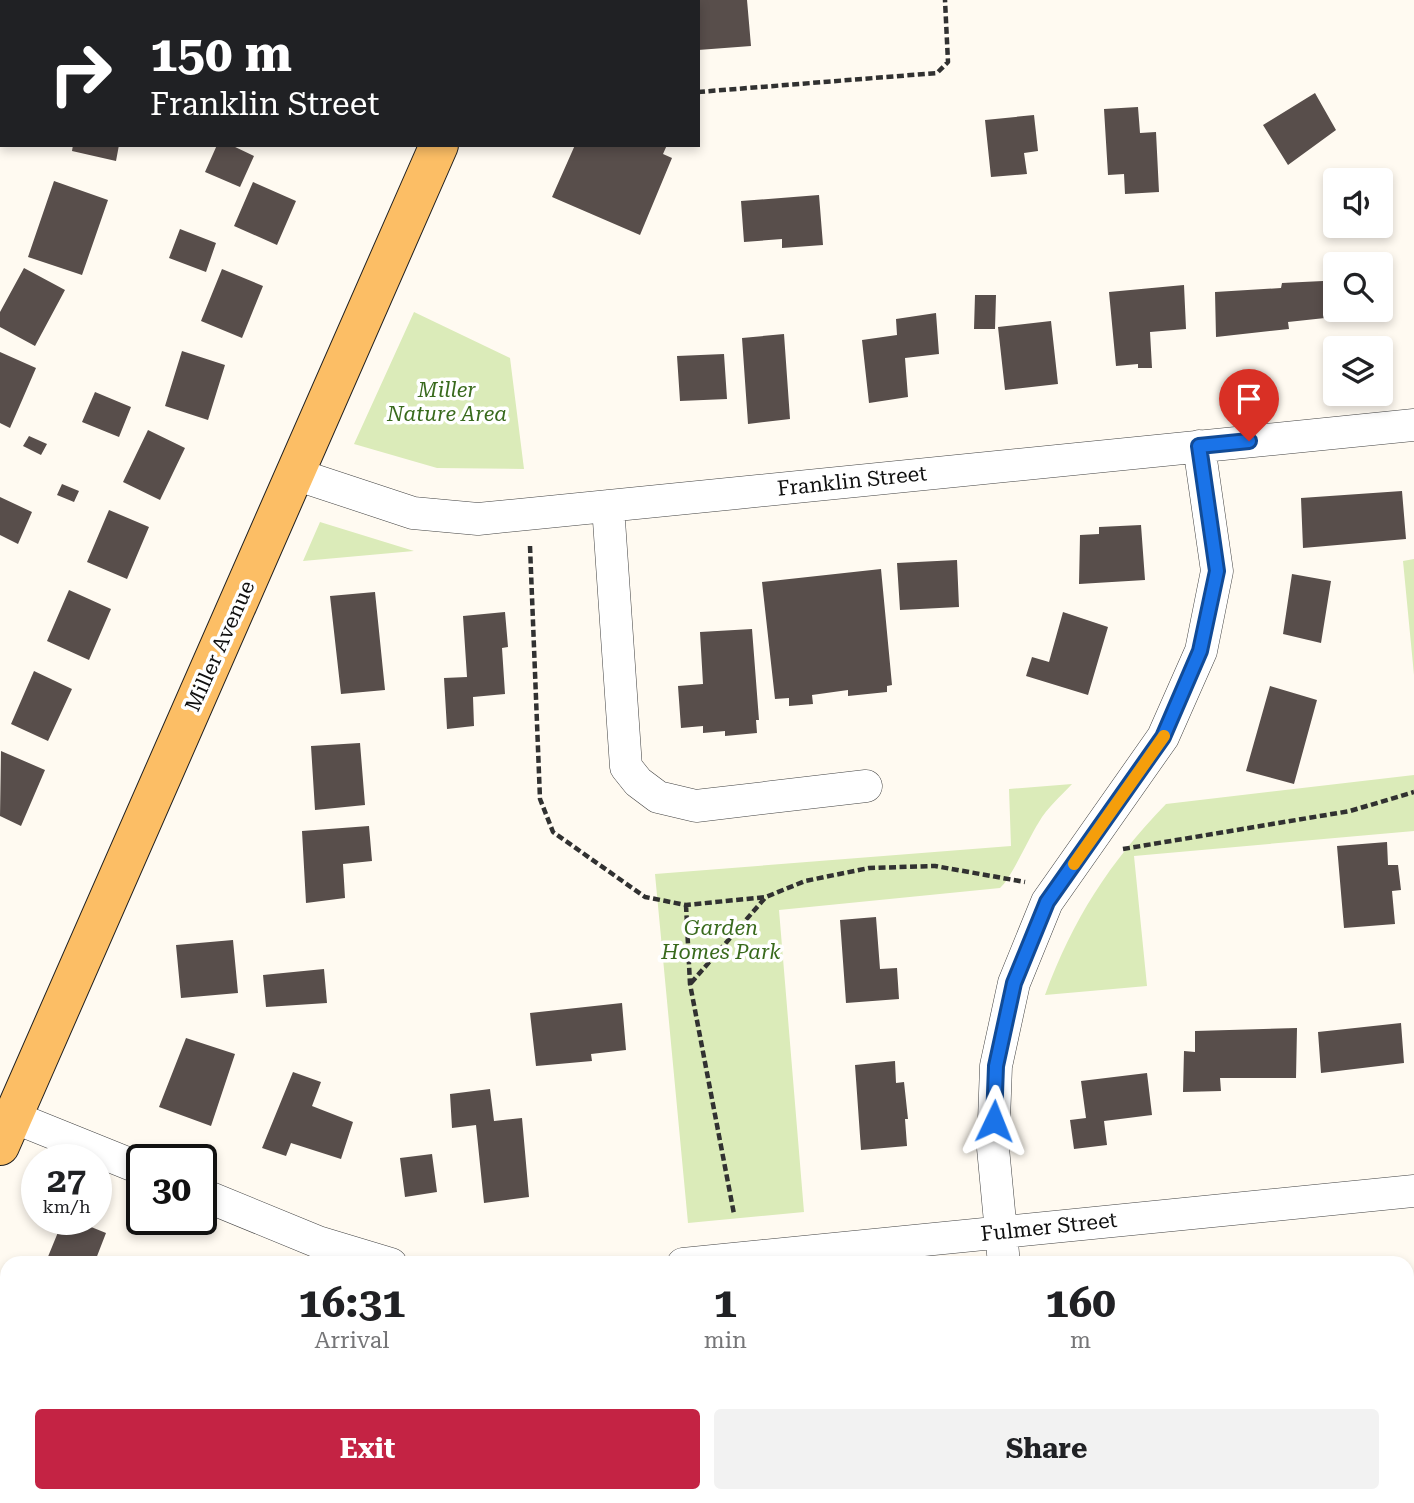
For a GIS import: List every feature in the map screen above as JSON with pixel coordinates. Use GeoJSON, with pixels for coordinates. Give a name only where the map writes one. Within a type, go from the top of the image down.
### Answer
{"type":"FeatureCollection","features":[{"type":"Feature","properties":{"kind":"main road","name":"Miller Avenue"},"geometry":{"type":"LineString","coordinates":[[7,1131],[438,147]]}},
{"type":"Feature","properties":{"kind":"street","name":"Franklin Street"},"geometry":{"type":"LineString","coordinates":[[295,474],[413,513],[478,519],[1414,425]]}},
{"type":"Feature","properties":{"kind":"street"},"geometry":{"type":"LineString","coordinates":[[1004,1256],[993,1148],[996,1066],[1014,983],[1047,902],[1163,737],[1200,651],[1217,571],[1199,446]]}},
{"type":"Feature","properties":{"kind":"street"},"geometry":{"type":"LineString","coordinates":[[608,506],[626,767],[638,782],[658,797],[696,806],[866,786]]}},
{"type":"Feature","properties":{"kind":"street"},"geometry":{"type":"LineString","coordinates":[[7,1131],[126,1164]]}},
{"type":"Feature","properties":{"kind":"street","name":"Fulmer Street"},"geometry":{"type":"LineString","coordinates":[[761,1256],[1414,1191]]}},
{"type":"Feature","properties":{"kind":"street"},"geometry":{"type":"LineString","coordinates":[[217,1202],[316,1252],[341,1256]]}},
{"type":"Feature","properties":{"kind":"path"},"geometry":{"type":"LineString","coordinates":[[700,92],[937,73],[948,62],[945,0]]}},
{"type":"Feature","properties":{"kind":"path"},"geometry":{"type":"LineString","coordinates":[[1118,850],[1350,811],[1414,792]]}},
{"type":"Feature","properties":{"kind":"path"},"geometry":{"type":"LineString","coordinates":[[690,984],[766,897]]}},
{"type":"Feature","properties":{"kind":"path"},"geometry":{"type":"LineString","coordinates":[[686,905],[690,984],[734,1214]]}},
{"type":"Feature","properties":{"kind":"green space","name":"Miller Nature Area"},"geometry":{"type":"Polygon","coordinates":[[[414,312],[510,358],[524,469],[437,468],[354,444],[414,312]]]}},
{"type":"Feature","properties":{"kind":"green space"},"geometry":{"type":"Polygon","coordinates":[[[320,522],[414,551],[303,561],[320,522]]]}},
{"type":"Feature","properties":{"kind":"green space"},"geometry":{"type":"Polygon","coordinates":[[[1414,559],[1414,675],[1403,561],[1414,559]]]}},
{"type":"Feature","properties":{"kind":"green space"},"geometry":{"type":"Polygon","coordinates":[[[1414,775],[1414,831],[1134,856],[1147,986],[1045,995],[1068,941],[1095,893],[1127,848],[1166,804],[1414,775]]]}},
{"type":"Feature","properties":{"kind":"green space","name":"Garden Homes Park"},"geometry":{"type":"Polygon","coordinates":[[[1072,784],[1042,817],[1000,888],[779,910],[804,1212],[688,1223],[655,874],[1011,846],[1009,789],[1072,784]]]}},
{"type":"Feature","properties":{"kind":"building"},"geometry":{"type":"Polygon","coordinates":[[[700,0],[747,0],[751,46],[700,50],[700,0]]]}},
{"type":"Feature","properties":{"kind":"building"},"geometry":{"type":"Polygon","coordinates":[[[1315,93],[1336,130],[1288,165],[1263,125],[1315,93]]]}},
{"type":"Feature","properties":{"kind":"building"},"geometry":{"type":"Polygon","coordinates":[[[1138,107],[1140,133],[1156,132],[1159,192],[1125,194],[1124,174],[1108,175],[1104,109],[1138,107]]]}},
{"type":"Feature","properties":{"kind":"building"},"geometry":{"type":"Polygon","coordinates":[[[1034,115],[1038,151],[1024,153],[1027,174],[991,177],[985,120],[1034,115]]]}},
{"type":"Feature","properties":{"kind":"building"},"geometry":{"type":"Polygon","coordinates":[[[73,147],[119,147],[116,161],[72,151],[73,147]]]}},
{"type":"Feature","properties":{"kind":"building"},"geometry":{"type":"Polygon","coordinates":[[[216,147],[235,147],[254,156],[240,187],[205,172],[216,147]]]}},
{"type":"Feature","properties":{"kind":"building"},"geometry":{"type":"Polygon","coordinates":[[[574,147],[666,147],[663,154],[672,158],[640,235],[552,197],[574,147]]]}},
{"type":"Feature","properties":{"kind":"building"},"geometry":{"type":"Polygon","coordinates":[[[54,181],[108,200],[82,275],[28,257],[54,181]]]}},
{"type":"Feature","properties":{"kind":"building"},"geometry":{"type":"Polygon","coordinates":[[[253,182],[296,201],[277,245],[234,226],[253,182]]]}},
{"type":"Feature","properties":{"kind":"building"},"geometry":{"type":"Polygon","coordinates":[[[819,195],[823,245],[782,248],[782,239],[744,242],[741,201],[819,195]]]}},
{"type":"Feature","properties":{"kind":"building"},"geometry":{"type":"Polygon","coordinates":[[[180,229],[216,243],[206,272],[169,258],[180,229]]]}},
{"type":"Feature","properties":{"kind":"building"},"geometry":{"type":"Polygon","coordinates":[[[24,268],[65,290],[35,346],[0,327],[0,312],[24,268]]]}},
{"type":"Feature","properties":{"kind":"building"},"geometry":{"type":"Polygon","coordinates":[[[222,269],[263,286],[242,338],[201,321],[222,269]]]}},
{"type":"Feature","properties":{"kind":"building"},"geometry":{"type":"Polygon","coordinates":[[[1323,281],[1323,318],[1288,322],[1289,329],[1216,337],[1215,292],[1281,288],[1282,283],[1323,281]]]}},
{"type":"Feature","properties":{"kind":"building"},"geometry":{"type":"Polygon","coordinates":[[[1184,285],[1186,329],[1150,332],[1152,368],[1138,368],[1138,364],[1116,366],[1109,292],[1184,285]]]}},
{"type":"Feature","properties":{"kind":"building"},"geometry":{"type":"Polygon","coordinates":[[[975,295],[996,295],[995,329],[974,329],[975,295]]]}},
{"type":"Feature","properties":{"kind":"building"},"geometry":{"type":"Polygon","coordinates":[[[936,313],[939,354],[905,358],[908,397],[869,403],[862,340],[897,335],[896,319],[936,313]]]}},
{"type":"Feature","properties":{"kind":"building"},"geometry":{"type":"Polygon","coordinates":[[[1051,321],[1058,384],[1005,390],[998,327],[1051,321]]]}},
{"type":"Feature","properties":{"kind":"building"},"geometry":{"type":"Polygon","coordinates":[[[784,334],[790,419],[748,424],[742,338],[784,334]]]}},
{"type":"Feature","properties":{"kind":"building"},"geometry":{"type":"Polygon","coordinates":[[[182,351],[225,365],[208,420],[165,406],[182,351]]]}},
{"type":"Feature","properties":{"kind":"building"},"geometry":{"type":"Polygon","coordinates":[[[0,352],[36,368],[10,428],[0,423],[0,352]]]}},
{"type":"Feature","properties":{"kind":"building"},"geometry":{"type":"Polygon","coordinates":[[[724,354],[727,399],[680,401],[677,356],[724,354]]]}},
{"type":"Feature","properties":{"kind":"building"},"geometry":{"type":"Polygon","coordinates":[[[95,392],[131,407],[119,437],[82,422],[95,392]]]}},
{"type":"Feature","properties":{"kind":"building"},"geometry":{"type":"Polygon","coordinates":[[[148,430],[185,448],[160,500],[123,482],[148,430]]]}},
{"type":"Feature","properties":{"kind":"building"},"geometry":{"type":"Polygon","coordinates":[[[29,436],[47,444],[41,455],[23,446],[29,436]]]}},
{"type":"Feature","properties":{"kind":"building"},"geometry":{"type":"Polygon","coordinates":[[[62,484],[79,491],[74,502],[57,495],[62,484]]]}},
{"type":"Feature","properties":{"kind":"building"},"geometry":{"type":"Polygon","coordinates":[[[1402,491],[1406,539],[1303,548],[1301,498],[1402,491]]]}},
{"type":"Feature","properties":{"kind":"building"},"geometry":{"type":"Polygon","coordinates":[[[0,497],[32,512],[18,544],[0,535],[0,497]]]}},
{"type":"Feature","properties":{"kind":"building"},"geometry":{"type":"Polygon","coordinates":[[[109,510],[149,527],[127,579],[87,562],[109,510]]]}},
{"type":"Feature","properties":{"kind":"building"},"geometry":{"type":"Polygon","coordinates":[[[1141,525],[1145,580],[1079,584],[1080,535],[1099,534],[1099,527],[1141,525]]]}},
{"type":"Feature","properties":{"kind":"building"},"geometry":{"type":"Polygon","coordinates":[[[957,560],[959,607],[900,610],[897,563],[957,560]]]}},
{"type":"Feature","properties":{"kind":"building"},"geometry":{"type":"Polygon","coordinates":[[[881,569],[892,685],[887,686],[887,692],[848,696],[848,690],[812,695],[813,704],[789,706],[789,698],[775,699],[762,582],[881,569]]]}},
{"type":"Feature","properties":{"kind":"building"},"geometry":{"type":"Polygon","coordinates":[[[1292,574],[1331,581],[1321,643],[1283,634],[1292,574]]]}},
{"type":"Feature","properties":{"kind":"building"},"geometry":{"type":"Polygon","coordinates":[[[69,590],[111,609],[89,660],[47,641],[69,590]]]}},
{"type":"Feature","properties":{"kind":"building"},"geometry":{"type":"Polygon","coordinates":[[[375,592],[385,690],[341,694],[330,596],[375,592]]]}},
{"type":"Feature","properties":{"kind":"building"},"geometry":{"type":"Polygon","coordinates":[[[505,612],[508,647],[502,648],[505,694],[473,697],[474,726],[447,729],[444,678],[467,677],[463,616],[505,612]]]}},
{"type":"Feature","properties":{"kind":"building"},"geometry":{"type":"Polygon","coordinates":[[[1063,612],[1108,627],[1088,695],[1026,676],[1032,657],[1049,662],[1063,612]]]}},
{"type":"Feature","properties":{"kind":"building"},"geometry":{"type":"Polygon","coordinates":[[[752,629],[759,720],[756,720],[757,733],[725,736],[725,731],[703,733],[703,726],[681,728],[678,686],[703,684],[700,632],[752,629]]]}},
{"type":"Feature","properties":{"kind":"building"},"geometry":{"type":"Polygon","coordinates":[[[34,671],[72,689],[48,741],[11,724],[34,671]]]}},
{"type":"Feature","properties":{"kind":"building"},"geometry":{"type":"Polygon","coordinates":[[[1270,686],[1317,700],[1294,784],[1246,771],[1270,686]]]}},
{"type":"Feature","properties":{"kind":"building"},"geometry":{"type":"Polygon","coordinates":[[[360,743],[365,805],[315,810],[311,746],[360,743]]]}},
{"type":"Feature","properties":{"kind":"building"},"geometry":{"type":"Polygon","coordinates":[[[1,751],[45,770],[21,826],[0,816],[1,751]]]}},
{"type":"Feature","properties":{"kind":"building"},"geometry":{"type":"Polygon","coordinates":[[[369,826],[372,861],[343,864],[345,898],[306,903],[302,831],[369,826]]]}},
{"type":"Feature","properties":{"kind":"building"},"geometry":{"type":"Polygon","coordinates":[[[1387,842],[1388,865],[1398,865],[1401,890],[1392,891],[1395,924],[1344,928],[1337,846],[1387,842]]]}},
{"type":"Feature","properties":{"kind":"building"},"geometry":{"type":"Polygon","coordinates":[[[876,917],[880,969],[897,968],[899,999],[846,1003],[840,920],[876,917]]]}},
{"type":"Feature","properties":{"kind":"building"},"geometry":{"type":"Polygon","coordinates":[[[233,940],[238,993],[181,998],[176,945],[233,940]]]}},
{"type":"Feature","properties":{"kind":"building"},"geometry":{"type":"Polygon","coordinates":[[[324,969],[327,1003],[266,1007],[263,975],[324,969]]]}},
{"type":"Feature","properties":{"kind":"building"},"geometry":{"type":"Polygon","coordinates":[[[622,1003],[626,1050],[591,1054],[592,1061],[536,1066],[530,1013],[622,1003]]]}},
{"type":"Feature","properties":{"kind":"building"},"geometry":{"type":"Polygon","coordinates":[[[1401,1023],[1404,1063],[1321,1073],[1318,1032],[1401,1023]]]}},
{"type":"Feature","properties":{"kind":"building"},"geometry":{"type":"Polygon","coordinates":[[[1297,1028],[1296,1078],[1220,1078],[1221,1091],[1183,1092],[1184,1051],[1195,1052],[1195,1031],[1297,1028]]]}},
{"type":"Feature","properties":{"kind":"building"},"geometry":{"type":"Polygon","coordinates":[[[186,1038],[235,1054],[211,1126],[159,1107],[186,1038]]]}},
{"type":"Feature","properties":{"kind":"building"},"geometry":{"type":"Polygon","coordinates":[[[895,1061],[896,1083],[904,1082],[908,1119],[905,1119],[907,1146],[861,1150],[855,1065],[895,1061]]]}},
{"type":"Feature","properties":{"kind":"building"},"geometry":{"type":"Polygon","coordinates":[[[293,1072],[321,1082],[312,1106],[353,1122],[341,1159],[291,1143],[286,1156],[262,1148],[293,1072]]]}},
{"type":"Feature","properties":{"kind":"building"},"geometry":{"type":"Polygon","coordinates":[[[1147,1073],[1152,1115],[1104,1121],[1107,1145],[1074,1149],[1070,1120],[1086,1118],[1081,1081],[1147,1073]]]}},
{"type":"Feature","properties":{"kind":"building"},"geometry":{"type":"Polygon","coordinates":[[[490,1089],[494,1121],[522,1118],[529,1197],[484,1203],[476,1125],[452,1128],[450,1094],[490,1089]]]}},
{"type":"Feature","properties":{"kind":"building"},"geometry":{"type":"Polygon","coordinates":[[[432,1154],[437,1192],[405,1197],[400,1158],[432,1154]]]}},
{"type":"Feature","properties":{"kind":"building"},"geometry":{"type":"Polygon","coordinates":[[[57,1235],[105,1235],[97,1256],[48,1256],[57,1235]]]}},
{"type":"Feature","properties":{"kind":"slow traffic"},"geometry":{"type":"LineString","coordinates":[[1074,864],[1164,736]]}},
{"type":"Feature","properties":{"kind":"route"},"geometry":{"type":"LineString","coordinates":[[994,1121],[996,1066],[1014,983],[1047,902],[1163,737],[1200,651],[1217,571],[1199,446],[1249,441]]}}]}
